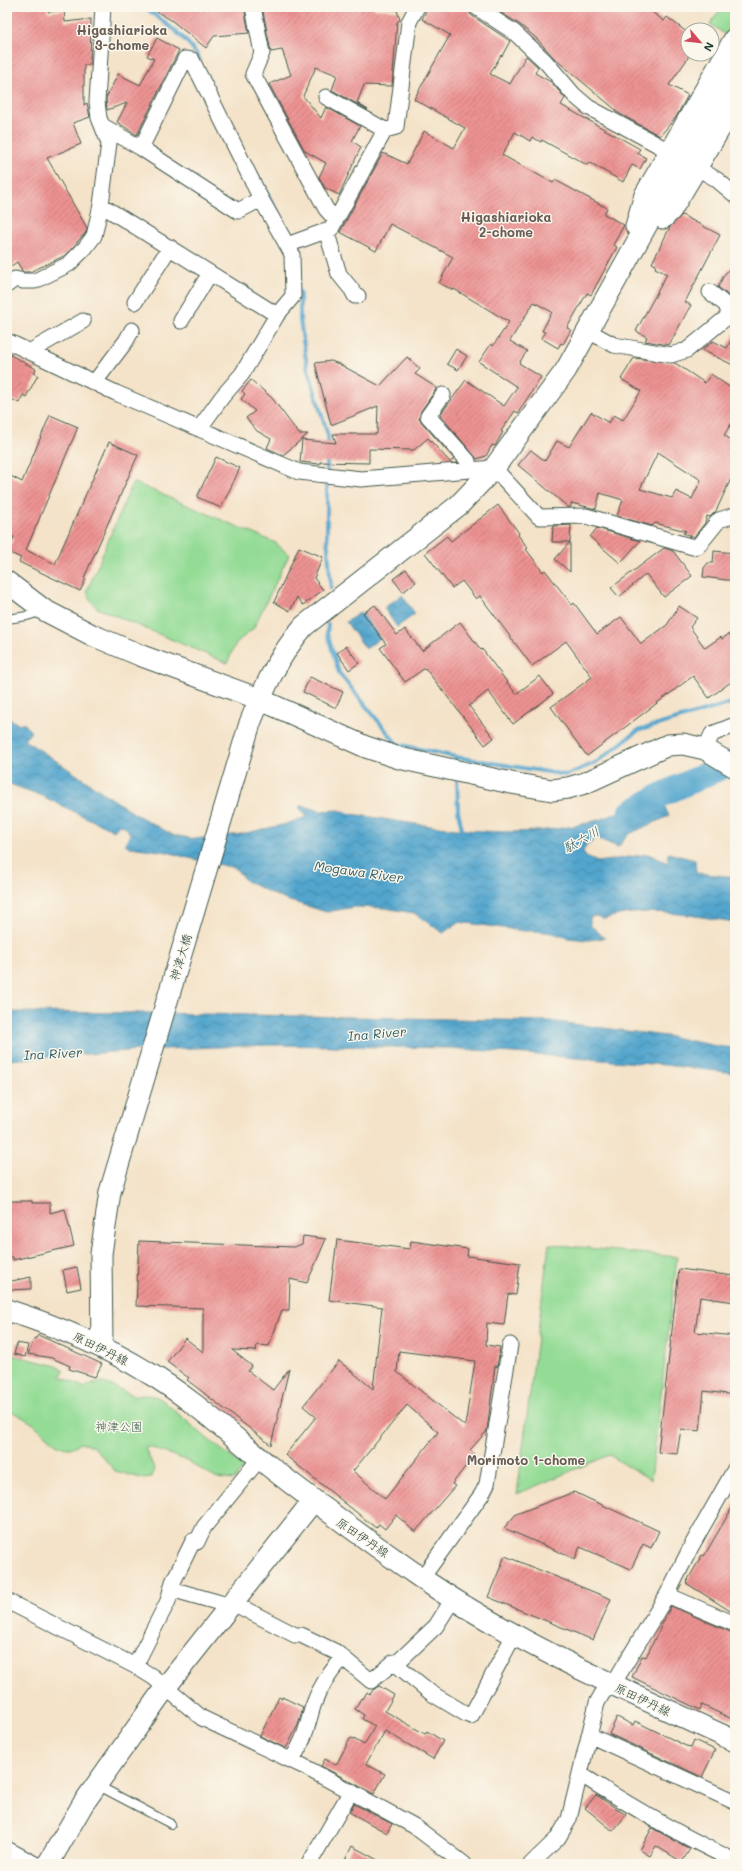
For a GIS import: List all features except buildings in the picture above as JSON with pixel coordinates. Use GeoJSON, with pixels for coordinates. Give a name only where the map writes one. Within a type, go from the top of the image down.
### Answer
{"type":"FeatureCollection","features":[{"type":"Feature","properties":{"kind":"street"},"geometry":{"type":"LineString","coordinates":[[7,285],[15,279],[34,281],[70,264],[76,259],[94,236],[101,205],[108,143],[99,118],[97,102],[103,7]]}},
{"type":"Feature","properties":{"kind":"street"},"geometry":{"type":"LineString","coordinates":[[253,7],[262,53],[253,74],[326,210],[331,225],[339,274],[355,296],[358,296]]}},
{"type":"Feature","properties":{"kind":"street"},"geometry":{"type":"LineString","coordinates":[[326,97],[385,130],[396,128],[409,22],[417,7]]}},
{"type":"Feature","properties":{"kind":"street"},"geometry":{"type":"LineString","coordinates":[[476,7],[514,32],[545,61],[574,95],[588,107],[669,151]]}},
{"type":"Feature","properties":{"kind":"street"},"geometry":{"type":"LineString","coordinates":[[632,250],[638,215],[645,195],[735,38]]}},
{"type":"Feature","properties":{"kind":"street"},"geometry":{"type":"LineString","coordinates":[[141,148],[186,59],[192,60],[261,199],[292,254],[292,296],[277,315],[242,374],[199,429]]}},
{"type":"Feature","properties":{"kind":"street","name":"神津大橋"},"geometry":{"type":"LineString","coordinates":[[102,1347],[101,1254],[110,1192],[250,723],[259,699],[281,656],[304,626],[459,505],[494,468],[566,370],[735,66]]}},
{"type":"Feature","properties":{"kind":"street"},"geometry":{"type":"LineString","coordinates":[[632,250],[671,210],[735,103]]}},
{"type":"Feature","properties":{"kind":"street"},"geometry":{"type":"LineString","coordinates":[[103,126],[141,148],[238,211],[261,199]]}},
{"type":"Feature","properties":{"kind":"street"},"geometry":{"type":"LineString","coordinates":[[287,245],[331,225],[385,130]]}},
{"type":"Feature","properties":{"kind":"street"},"geometry":{"type":"LineString","coordinates":[[697,168],[716,179],[735,195]]}},
{"type":"Feature","properties":{"kind":"street"},"geometry":{"type":"LineString","coordinates":[[101,205],[277,315]]}},
{"type":"Feature","properties":{"kind":"street"},"geometry":{"type":"LineString","coordinates":[[135,302],[170,247]]}},
{"type":"Feature","properties":{"kind":"street"},"geometry":{"type":"LineString","coordinates":[[181,321],[210,273]]}},
{"type":"Feature","properties":{"kind":"street"},"geometry":{"type":"LineString","coordinates":[[588,331],[614,346],[671,355],[688,350],[732,310],[710,292]]}},
{"type":"Feature","properties":{"kind":"street"},"geometry":{"type":"LineString","coordinates":[[29,352],[83,322]]}},
{"type":"Feature","properties":{"kind":"street"},"geometry":{"type":"LineString","coordinates":[[94,383],[126,341],[132,330]]}},
{"type":"Feature","properties":{"kind":"street"},"geometry":{"type":"LineString","coordinates":[[7,341],[94,383],[299,472],[361,478],[494,468],[539,516],[586,516],[693,546],[698,546],[720,520],[735,515]]}},
{"type":"Feature","properties":{"kind":"street"},"geometry":{"type":"LineString","coordinates":[[443,395],[428,416],[468,461],[469,470]]}},
{"type":"Feature","properties":{"kind":"street"},"geometry":{"type":"LineString","coordinates":[[7,582],[44,610],[92,635],[142,656],[259,699],[366,747],[399,758],[511,784],[552,790],[568,788],[585,783],[668,745],[683,744],[719,757]]}},
{"type":"Feature","properties":{"kind":"street"},"geometry":{"type":"LineString","coordinates":[[719,757],[712,734],[735,725]]}},
{"type":"Feature","properties":{"kind":"street","name":"原田伊丹線"},"geometry":{"type":"LineString","coordinates":[[7,1310],[44,1322],[102,1347],[165,1383],[314,1501],[422,1578],[514,1635],[611,1684],[735,1741]]}},
{"type":"Feature","properties":{"kind":"street"},"geometry":{"type":"LineString","coordinates":[[422,1578],[488,1484],[510,1345]]}},
{"type":"Feature","properties":{"kind":"street"},"geometry":{"type":"LineString","coordinates":[[135,1666],[168,1601],[171,1589],[193,1541],[197,1542],[204,1527],[260,1458]]}},
{"type":"Feature","properties":{"kind":"street"},"geometry":{"type":"LineString","coordinates":[[531,1864],[558,1838],[569,1819],[597,1703],[602,1694],[618,1676],[667,1595],[692,1545],[735,1469]]}},
{"type":"Feature","properties":{"kind":"street"},"geometry":{"type":"LineString","coordinates":[[48,1864],[83,1804],[165,1688],[314,1501]]}},
{"type":"Feature","properties":{"kind":"street"},"geometry":{"type":"LineString","coordinates":[[171,1589],[232,1604],[295,1634],[301,1635],[343,1658],[371,1681],[394,1662],[398,1661],[436,1626],[453,1598]]}},
{"type":"Feature","properties":{"kind":"street"},"geometry":{"type":"LineString","coordinates":[[667,1595],[735,1624]]}},
{"type":"Feature","properties":{"kind":"street"},"geometry":{"type":"LineString","coordinates":[[7,1601],[135,1666],[153,1677],[202,1718],[292,1760],[414,1826],[464,1864]]}},
{"type":"Feature","properties":{"kind":"street"},"geometry":{"type":"LineString","coordinates":[[398,1661],[398,1666],[431,1692],[471,1716],[514,1635]]}},
{"type":"Feature","properties":{"kind":"street"},"geometry":{"type":"LineString","coordinates":[[292,1760],[304,1740],[314,1706],[323,1685],[343,1658]]}},
{"type":"Feature","properties":{"kind":"street"},"geometry":{"type":"LineString","coordinates":[[589,1735],[735,1802]]}},
{"type":"Feature","properties":{"kind":"street"},"geometry":{"type":"LineString","coordinates":[[580,1774],[644,1814],[735,1861]]}},
{"type":"Feature","properties":{"kind":"street"},"geometry":{"type":"LineString","coordinates":[[309,1864],[351,1791]]}},
{"type":"Feature","properties":{"kind":"street"},"geometry":{"type":"LineString","coordinates":[[7,1849],[35,1864]]}},
{"type":"Feature","properties":{"kind":"lane"},"geometry":{"type":"LineString","coordinates":[[7,619],[27,616],[44,610]]}},
{"type":"Feature","properties":{"kind":"lane"},"geometry":{"type":"LineString","coordinates":[[96,1785],[171,1824]]}},
{"type":"Feature","properties":{"kind":"green space"},"geometry":{"type":"Polygon","coordinates":[[[722,7],[735,7],[735,27],[730,34],[726,35],[720,31],[720,22],[711,22],[722,7]]]}},
{"type":"Feature","properties":{"kind":"green space"},"geometry":{"type":"Polygon","coordinates":[[[133,482],[276,543],[289,555],[253,629],[236,643],[227,663],[97,608],[89,598],[87,591],[133,482]]]}},
{"type":"Feature","properties":{"kind":"green space"},"geometry":{"type":"Polygon","coordinates":[[[549,1244],[677,1257],[651,1480],[609,1455],[517,1494],[549,1244]]]}},
{"type":"Feature","properties":{"kind":"green space","name":"神津公園"},"geometry":{"type":"Polygon","coordinates":[[[7,1354],[58,1366],[64,1370],[61,1376],[85,1388],[91,1384],[103,1383],[133,1395],[150,1395],[157,1397],[242,1465],[243,1469],[234,1480],[215,1478],[188,1461],[149,1447],[145,1448],[154,1468],[152,1477],[141,1478],[115,1471],[94,1447],[82,1443],[70,1448],[59,1446],[32,1423],[7,1410],[7,1354]]]}},
{"type":"Feature","properties":{"kind":"water"},"geometry":{"type":"Polygon","coordinates":[[[402,595],[415,614],[397,627],[384,608],[402,595]]]}},
{"type":"Feature","properties":{"kind":"water"},"geometry":{"type":"Polygon","coordinates":[[[361,612],[380,638],[366,649],[346,622],[361,612]]]}},
{"type":"Feature","properties":{"kind":"water","name":"Mogawa River"},"geometry":{"type":"Polygon","coordinates":[[[7,717],[18,724],[25,724],[31,732],[24,740],[135,814],[173,835],[195,839],[242,834],[282,825],[307,817],[299,807],[302,805],[320,811],[339,810],[352,814],[441,827],[502,832],[532,831],[562,828],[591,822],[617,813],[658,793],[669,816],[629,834],[618,847],[596,838],[587,845],[583,851],[586,857],[598,862],[648,854],[668,863],[668,853],[695,860],[696,873],[735,877],[735,922],[652,912],[620,915],[604,919],[596,916],[590,917],[590,925],[605,938],[588,940],[568,938],[553,933],[524,931],[459,922],[443,933],[414,913],[385,908],[354,907],[327,912],[283,899],[246,881],[235,868],[168,852],[130,847],[125,844],[130,835],[125,827],[119,825],[114,831],[40,795],[7,783],[7,717]]]}},
{"type":"Feature","properties":{"kind":"water","name":"Ina River"},"geometry":{"type":"Polygon","coordinates":[[[7,1012],[152,1013],[550,1021],[673,1037],[716,1046],[735,1048],[735,1073],[664,1065],[450,1048],[270,1045],[140,1050],[7,1060],[7,1012]]]}},
{"type":"Feature","properties":{"kind":"waterway"},"geometry":{"type":"LineString","coordinates":[[145,7],[182,37],[200,60]]}},
{"type":"Feature","properties":{"kind":"waterway"},"geometry":{"type":"LineString","coordinates":[[263,186],[279,215]]}},
{"type":"Feature","properties":{"kind":"waterway"},"geometry":{"type":"LineString","coordinates":[[299,250],[299,257]]}},
{"type":"Feature","properties":{"kind":"waterway"},"geometry":{"type":"LineString","coordinates":[[300,292],[300,320],[307,366],[328,436],[328,448]]}},
{"type":"Feature","properties":{"kind":"waterway"},"geometry":{"type":"LineString","coordinates":[[327,457],[327,472]]}},
{"type":"Feature","properties":{"kind":"waterway"},"geometry":{"type":"LineString","coordinates":[[327,479],[327,535],[331,588]]}},
{"type":"Feature","properties":{"kind":"waterway"},"geometry":{"type":"LineString","coordinates":[[328,624],[327,633],[339,673],[397,744],[456,757],[456,765]]}},
{"type":"Feature","properties":{"kind":"waterway"},"geometry":{"type":"LineString","coordinates":[[456,757],[566,775],[597,762],[637,731],[735,702]]}},
{"type":"Feature","properties":{"kind":"waterway","name":"駄六川"},"geometry":{"type":"LineString","coordinates":[[630,813],[659,796],[735,761]]}},
{"type":"Feature","properties":{"kind":"waterway"},"geometry":{"type":"LineString","coordinates":[[457,778],[458,811],[463,834]]}},
{"type":"Feature","properties":{"kind":"district","name":"Higashiarioka 3-chome"},"geometry":{"type":"Point","coordinates":[122,36]}},
{"type":"Feature","properties":{"kind":"district","name":"Higashiarioka 2-chome"},"geometry":{"type":"Point","coordinates":[506,224]}},
{"type":"Feature","properties":{"kind":"district","name":"Morimoto 1-chome"},"geometry":{"type":"Point","coordinates":[526,1459]}}]}
